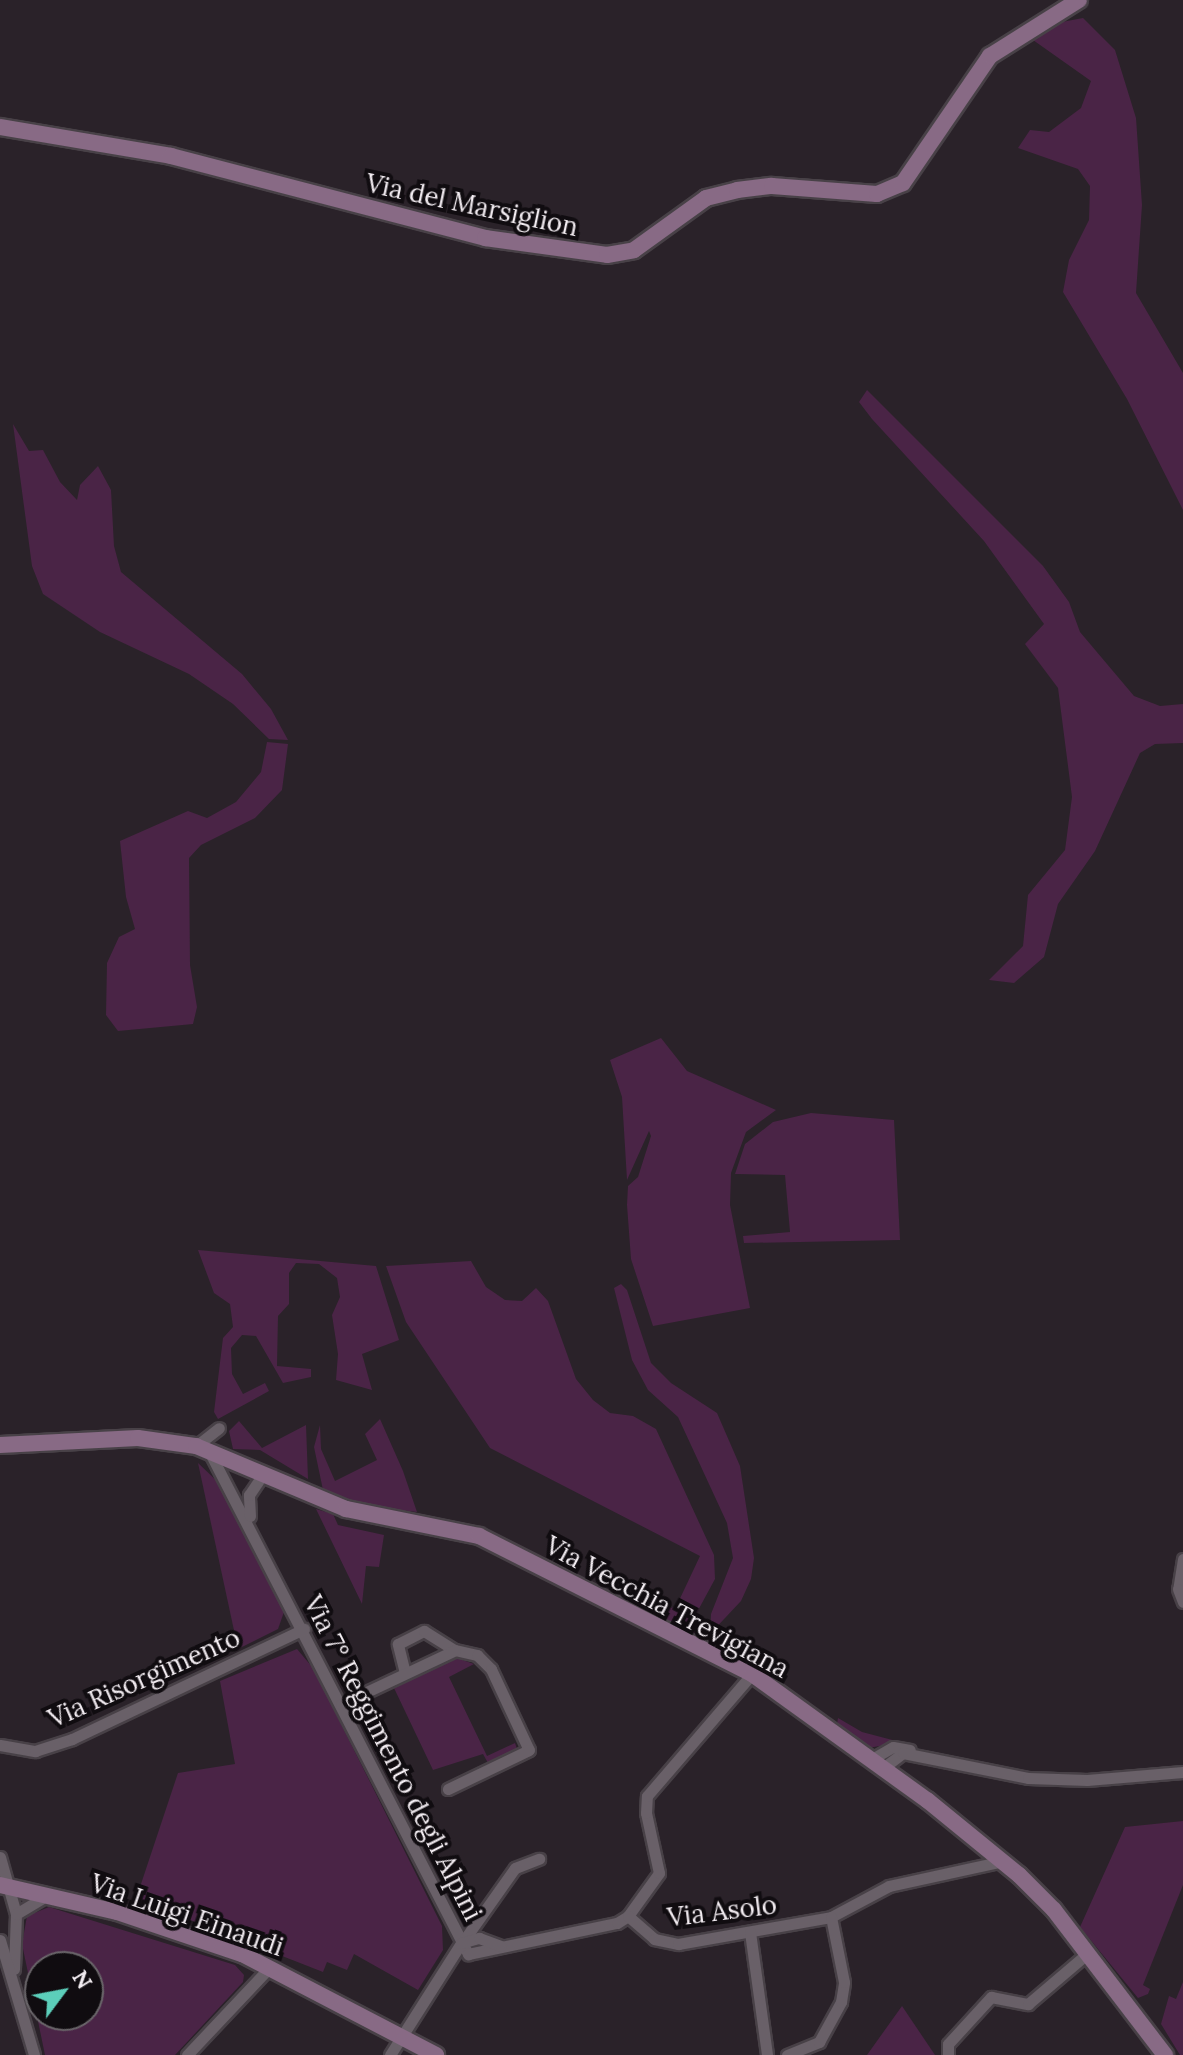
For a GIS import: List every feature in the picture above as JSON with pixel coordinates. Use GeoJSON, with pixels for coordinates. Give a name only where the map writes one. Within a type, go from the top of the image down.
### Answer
{"type":"FeatureCollection","features":[{"type":"Feature","properties":{"kind":"street","name":"Via del Marsiglion"},"geometry":{"type":"LineString","coordinates":[[0,127],[171,156],[485,238],[607,255],[634,250],[706,198],[737,190],[772,186],[855,195],[877,194],[903,183],[990,56],[1079,0]]}},
{"type":"Feature","properties":{"kind":"street"},"geometry":{"type":"LineString","coordinates":[[203,1449],[219,1428]]}},
{"type":"Feature","properties":{"kind":"street","name":"Via Vecchia Trevigiana"},"geometry":{"type":"LineString","coordinates":[[0,1445],[138,1438],[203,1449],[346,1509],[479,1536],[752,1674],[878,1763],[1004,1861],[1054,1910],[1165,2055]]}},
{"type":"Feature","properties":{"kind":"street","name":"Via 7° Reggimento degli Alpini"},"geometry":{"type":"LineString","coordinates":[[203,1449],[253,1528],[459,1950]]}},
{"type":"Feature","properties":{"kind":"street"},"geometry":{"type":"LineString","coordinates":[[233,1492],[235,1478],[256,1471]]}},
{"type":"Feature","properties":{"kind":"street","name":"Via 7° Reggimento degli Alpini"},"geometry":{"type":"LineString","coordinates":[[253,1528],[247,1502],[256,1471]]}},
{"type":"Feature","properties":{"kind":"street"},"geometry":{"type":"LineString","coordinates":[[1183,1559],[1178,1589],[1183,1602]]}},
{"type":"Feature","properties":{"kind":"street","name":"Via Risorgimento"},"geometry":{"type":"LineString","coordinates":[[0,1745],[35,1751],[72,1739],[304,1629]]}},
{"type":"Feature","properties":{"kind":"street"},"geometry":{"type":"LineString","coordinates":[[405,1673],[398,1644],[424,1631],[455,1650],[485,1661],[529,1750],[448,1789]]}},
{"type":"Feature","properties":{"kind":"street"},"geometry":{"type":"LineString","coordinates":[[341,1704],[455,1650]]}},
{"type":"Feature","properties":{"kind":"street"},"geometry":{"type":"LineString","coordinates":[[390,2055],[459,1950],[479,1938],[501,1946],[617,1923],[628,1916],[659,1873],[646,1813],[647,1796],[752,1674]]}},
{"type":"Feature","properties":{"kind":"street"},"geometry":{"type":"LineString","coordinates":[[878,1763],[903,1753],[1047,1779],[1183,1772]]}},
{"type":"Feature","properties":{"kind":"street"},"geometry":{"type":"LineString","coordinates":[[0,1857],[2,1885],[16,1914],[14,1974]]}},
{"type":"Feature","properties":{"kind":"street","name":"Via 7° Reggimento degli Alpini"},"geometry":{"type":"LineString","coordinates":[[459,1950],[515,1868],[539,1859]]}},
{"type":"Feature","properties":{"kind":"street","name":"Via Asolo"},"geometry":{"type":"LineString","coordinates":[[628,1916],[647,1934],[669,1944],[831,1917],[889,1886],[1004,1861]]}},
{"type":"Feature","properties":{"kind":"street","name":"Via Luigi Einaudi"},"geometry":{"type":"LineString","coordinates":[[2,1885],[156,1924],[270,1967],[436,2055]]}},
{"type":"Feature","properties":{"kind":"street"},"geometry":{"type":"LineString","coordinates":[[16,1914],[48,1895]]}},
{"type":"Feature","properties":{"kind":"street"},"geometry":{"type":"LineString","coordinates":[[787,2055],[819,2042],[841,2002],[844,1982],[831,1917]]}},
{"type":"Feature","properties":{"kind":"street"},"geometry":{"type":"LineString","coordinates":[[750,1932],[767,2055]]}},
{"type":"Feature","properties":{"kind":"street"},"geometry":{"type":"LineString","coordinates":[[0,1940],[14,1974],[34,2055]]}},
{"type":"Feature","properties":{"kind":"street"},"geometry":{"type":"LineString","coordinates":[[948,2055],[948,2044],[991,1997],[1028,2004],[1088,1953]]}},
{"type":"Feature","properties":{"kind":"street"},"geometry":{"type":"LineString","coordinates":[[187,2055],[270,1967]]}},
{"type":"Feature","properties":{"kind":"shaded area"},"geometry":{"type":"Polygon","coordinates":[[[1083,18],[1115,50],[1136,118],[1142,205],[1136,293],[1183,373],[1183,510],[1127,399],[1063,292],[1069,260],[1089,220],[1090,186],[1078,169],[1018,148],[1030,130],[1049,132],[1081,108],[1091,81],[1033,40],[1062,22],[1083,18]]]}},
{"type":"Feature","properties":{"kind":"shaded area"},"geometry":{"type":"Polygon","coordinates":[[[867,390],[1043,566],[1069,602],[1080,632],[1134,696],[1160,706],[1183,704],[1183,743],[1155,744],[1140,753],[1095,851],[1058,904],[1044,957],[1014,983],[989,980],[1023,946],[1028,895],[1065,850],[1072,797],[1058,688],[1025,644],[1044,624],[984,541],[859,402],[867,390]]]}},
{"type":"Feature","properties":{"kind":"shaded area"},"geometry":{"type":"Polygon","coordinates":[[[13,424],[29,451],[43,450],[60,482],[77,500],[80,485],[98,466],[111,490],[114,546],[121,572],[242,674],[271,709],[288,740],[269,739],[233,704],[189,674],[100,632],[43,594],[32,566],[13,424]]]}},
{"type":"Feature","properties":{"kind":"shaded area"},"geometry":{"type":"Polygon","coordinates":[[[267,742],[288,744],[282,790],[255,818],[201,845],[189,858],[190,965],[197,1007],[193,1024],[118,1031],[106,1015],[107,963],[119,937],[135,929],[126,897],[120,841],[188,811],[207,818],[236,802],[261,772],[267,742]]]}},
{"type":"Feature","properties":{"kind":"shaded area"},"geometry":{"type":"Polygon","coordinates":[[[661,1038],[687,1071],[776,1110],[746,1132],[731,1173],[730,1205],[750,1308],[653,1326],[631,1259],[627,1205],[628,1186],[638,1177],[651,1136],[649,1131],[627,1180],[622,1097],[610,1060],[661,1038]]]}},
{"type":"Feature","properties":{"kind":"shaded area"},"geometry":{"type":"Polygon","coordinates":[[[811,1113],[894,1120],[900,1240],[744,1243],[743,1236],[790,1232],[785,1175],[735,1174],[745,1144],[773,1122],[811,1113]]]}},
{"type":"Feature","properties":{"kind":"shaded area"},"geometry":{"type":"Polygon","coordinates":[[[198,1250],[376,1266],[399,1340],[362,1354],[372,1390],[336,1380],[338,1354],[332,1315],[340,1297],[337,1278],[319,1264],[296,1263],[289,1273],[289,1304],[278,1316],[277,1366],[311,1369],[311,1377],[283,1383],[256,1336],[242,1335],[231,1348],[232,1374],[243,1394],[265,1383],[269,1391],[218,1419],[214,1412],[223,1338],[233,1327],[230,1304],[214,1293],[198,1250]]]}},
{"type":"Feature","properties":{"kind":"shaded area"},"geometry":{"type":"Polygon","coordinates":[[[471,1261],[486,1287],[505,1300],[522,1301],[536,1288],[548,1301],[576,1379],[593,1400],[610,1413],[633,1416],[656,1429],[714,1555],[715,1579],[695,1616],[697,1637],[662,1620],[669,1608],[676,1607],[700,1556],[490,1448],[406,1322],[386,1266],[471,1261]]]}},
{"type":"Feature","properties":{"kind":"shaded area"},"geometry":{"type":"Polygon","coordinates":[[[621,1284],[627,1290],[651,1363],[671,1383],[717,1413],[740,1466],[754,1558],[751,1579],[741,1601],[710,1634],[711,1614],[733,1558],[727,1523],[678,1417],[648,1390],[632,1360],[614,1288],[621,1284]]]}},
{"type":"Feature","properties":{"kind":"shaded area"},"geometry":{"type":"Polygon","coordinates":[[[380,1419],[417,1512],[359,1505],[323,1490],[314,1447],[320,1425],[321,1449],[335,1481],[377,1460],[365,1434],[380,1419]]]}},
{"type":"Feature","properties":{"kind":"shaded area"},"geometry":{"type":"Polygon","coordinates":[[[239,1421],[262,1448],[306,1425],[308,1479],[260,1450],[233,1449],[229,1431],[239,1421]]]}},
{"type":"Feature","properties":{"kind":"shaded area"},"geometry":{"type":"Polygon","coordinates":[[[198,1463],[220,1484],[284,1612],[278,1629],[238,1649],[198,1463]]]}},
{"type":"Feature","properties":{"kind":"shaded area"},"geometry":{"type":"Polygon","coordinates":[[[316,1509],[333,1514],[338,1525],[384,1535],[379,1567],[366,1566],[362,1604],[316,1509]]]}},
{"type":"Feature","properties":{"kind":"shaded area"},"geometry":{"type":"Polygon","coordinates":[[[297,1649],[313,1668],[442,1926],[443,1950],[418,1990],[354,1954],[347,1970],[327,1962],[323,1972],[136,1899],[178,1773],[235,1764],[220,1681],[297,1649]]]}},
{"type":"Feature","properties":{"kind":"shaded area"},"geometry":{"type":"Polygon","coordinates":[[[457,1658],[474,1664],[449,1677],[487,1756],[515,1743],[517,1749],[488,1763],[483,1754],[433,1770],[394,1688],[457,1658]]]}},
{"type":"Feature","properties":{"kind":"shaded area"},"geometry":{"type":"Polygon","coordinates":[[[838,1718],[862,1732],[900,1742],[869,1748],[837,1724],[838,1718]]]}},
{"type":"Feature","properties":{"kind":"shaded area"},"geometry":{"type":"Polygon","coordinates":[[[1183,1821],[1183,1885],[1143,1985],[1150,1989],[1148,1994],[1138,1998],[1080,1927],[1125,1827],[1183,1821]]]}},
{"type":"Feature","properties":{"kind":"shaded area"},"geometry":{"type":"Polygon","coordinates":[[[49,1907],[235,1965],[244,1975],[243,1982],[175,2055],[45,2055],[40,2031],[104,2031],[104,1951],[24,1951],[24,1954],[22,1944],[27,1916],[49,1907]]]}},
{"type":"Feature","properties":{"kind":"shaded area"},"geometry":{"type":"Polygon","coordinates":[[[1183,1982],[1183,2055],[1180,2055],[1161,2024],[1169,1996],[1176,1999],[1183,1982]]]}},
{"type":"Feature","properties":{"kind":"shaded area"},"geometry":{"type":"Polygon","coordinates":[[[902,2006],[935,2055],[867,2055],[902,2006]]]}}]}
